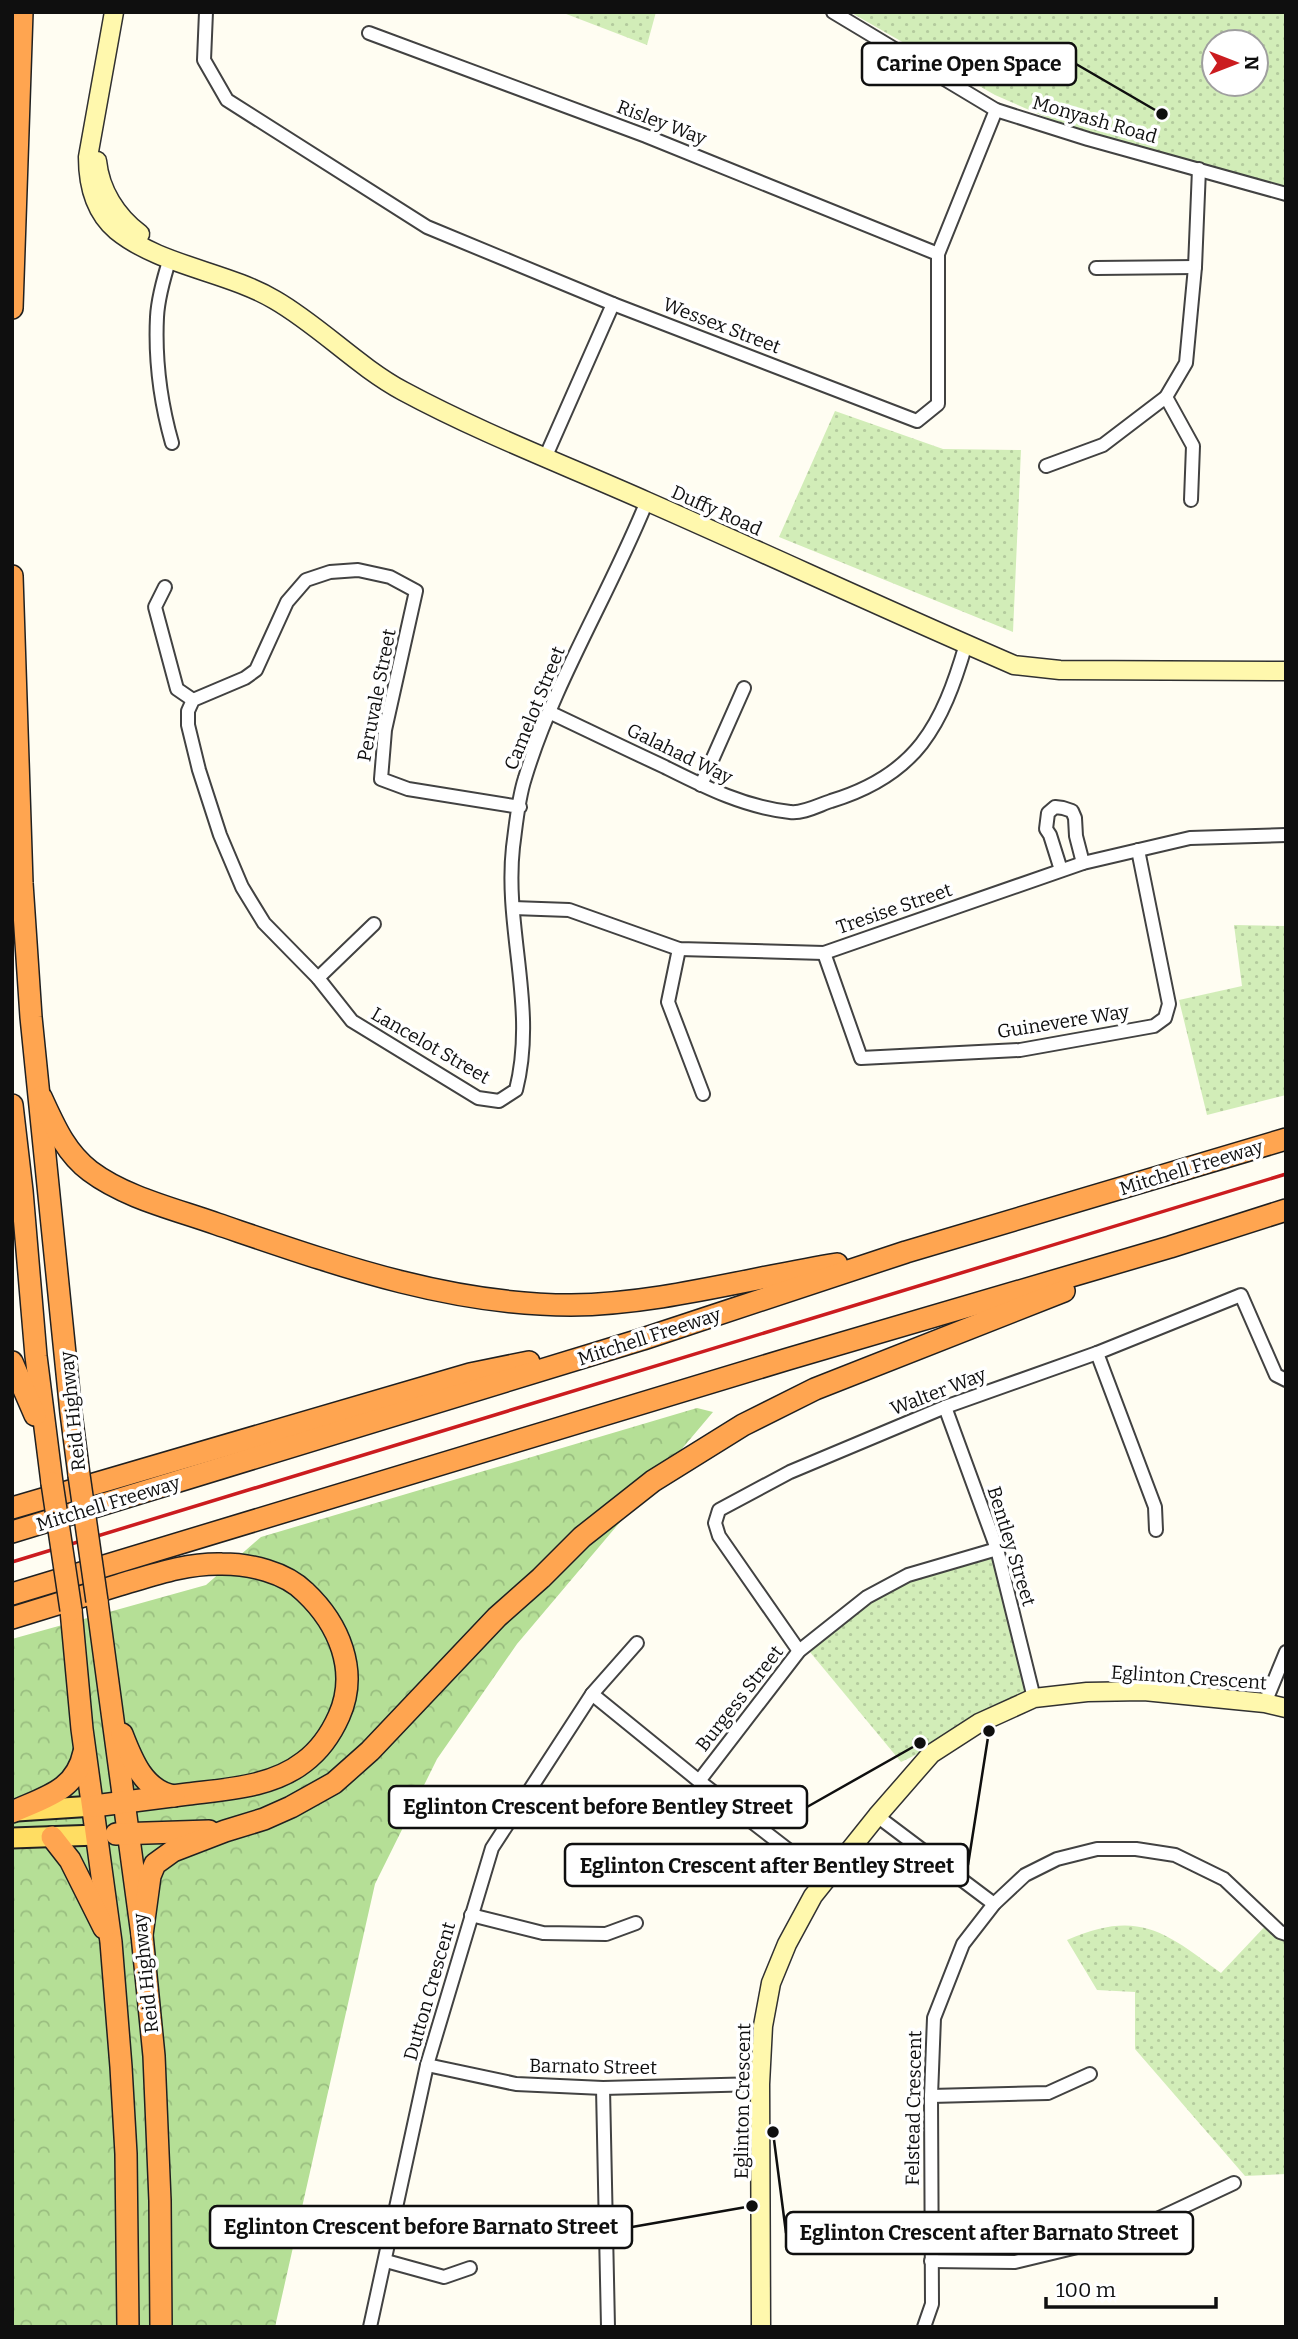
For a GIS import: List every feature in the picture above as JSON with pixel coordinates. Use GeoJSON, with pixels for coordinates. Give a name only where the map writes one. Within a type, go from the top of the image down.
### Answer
{"type":"FeatureCollection","features":[{"type":"Feature","properties":{"kind":"highway"},"geometry":{"type":"LineString","coordinates":[[12,308],[15,141],[22,12]]}},
{"type":"Feature","properties":{"kind":"highway","name":"Reid Highway"},"geometry":{"type":"LineString","coordinates":[[12,576],[22,883],[31,1017],[71,1413],[142,1935],[156,2096],[161,2327]]}},
{"type":"Feature","properties":{"kind":"highway"},"geometry":{"type":"LineString","coordinates":[[41,1097],[72,1156],[92,1172],[130,1193],[302,1253],[420,1288],[500,1301],[571,1305],[645,1300],[779,1273],[906,1252]]}},
{"type":"Feature","properties":{"kind":"highway","name":"Reid Highway"},"geometry":{"type":"LineString","coordinates":[[13,1121],[17,1190],[46,1442],[71,1610],[85,1746],[111,1942],[124,2112],[128,2327]]}},
{"type":"Feature","properties":{"kind":"highway","name":"Mitchell Freeway"},"geometry":{"type":"LineString","coordinates":[[12,1532],[643,1339],[906,1252],[1286,1139]]}},
{"type":"Feature","properties":{"kind":"highway"},"geometry":{"type":"LineString","coordinates":[[17,1190],[45,1217],[55,1237]]}},
{"type":"Feature","properties":{"kind":"highway"},"geometry":{"type":"LineString","coordinates":[[12,1594],[1286,1210]]}},
{"type":"Feature","properties":{"kind":"highway"},"geometry":{"type":"LineString","coordinates":[[142,1935],[150,1877],[155,1864],[173,1851],[264,1819],[334,1783],[370,1751],[471,1642],[582,1537],[653,1481],[743,1425],[827,1384],[1170,1247]]}},
{"type":"Feature","properties":{"kind":"highway"},"geometry":{"type":"LineString","coordinates":[[12,1508],[471,1374],[643,1339]]}},
{"type":"Feature","properties":{"kind":"highway"},"geometry":{"type":"LineString","coordinates":[[12,1362],[46,1442]]}},
{"type":"Feature","properties":{"kind":"highway"},"geometry":{"type":"LineString","coordinates":[[12,1618],[189,1565],[224,1563],[258,1568],[282,1578],[304,1591],[335,1628],[345,1655],[347,1684],[342,1709],[332,1731],[320,1748],[305,1762],[288,1773],[250,1785],[94,1806]]}},
{"type":"Feature","properties":{"kind":"highway"},"geometry":{"type":"LineString","coordinates":[[113,1712],[128,1750],[145,1779],[155,1791],[174,1796]]}},
{"type":"Feature","properties":{"kind":"highway"},"geometry":{"type":"LineString","coordinates":[[12,1812],[67,1786],[81,1765],[85,1746]]}},
{"type":"Feature","properties":{"kind":"highway"},"geometry":{"type":"LineString","coordinates":[[98,1835],[226,1831]]}},
{"type":"Feature","properties":{"kind":"highway"},"geometry":{"type":"LineString","coordinates":[[52,1837],[70,1860],[111,1942]]}},
{"type":"Feature","properties":{"kind":"main road","name":"Duffy Road"},"geometry":{"type":"LineString","coordinates":[[114,12],[94,118],[88,176],[92,195],[101,213],[115,228],[141,247],[272,298],[401,390],[545,458],[1014,665],[1031,668],[1286,671]]}},
{"type":"Feature","properties":{"kind":"main road","name":"Eglinton Crescent"},"geometry":{"type":"LineString","coordinates":[[761,2327],[760,2084],[763,2026],[771,1983],[787,1944],[813,1895],[877,1816],[931,1754],[979,1723],[1034,1698],[1087,1692],[1144,1691],[1265,1703],[1286,1708]]}},
{"type":"Feature","properties":{"kind":"main road"},"geometry":{"type":"LineString","coordinates":[[12,1812],[94,1806]]}},
{"type":"Feature","properties":{"kind":"main road"},"geometry":{"type":"LineString","coordinates":[[12,1838],[98,1835]]}},
{"type":"Feature","properties":{"kind":"street","name":"Wessex Street"},"geometry":{"type":"LineString","coordinates":[[206,12],[204,60],[227,100],[427,227],[613,304],[917,421],[938,404],[938,254],[996,110]]}},
{"type":"Feature","properties":{"kind":"street","name":"Monyash Road"},"geometry":{"type":"LineString","coordinates":[[833,12],[996,110],[1088,139],[1286,194]]}},
{"type":"Feature","properties":{"kind":"street","name":"Risley Way"},"geometry":{"type":"LineString","coordinates":[[369,33],[646,136],[938,254]]}},
{"type":"Feature","properties":{"kind":"street"},"geometry":{"type":"LineString","coordinates":[[1046,466],[1102,445],[1166,397],[1186,363],[1195,267],[1199,169]]}},
{"type":"Feature","properties":{"kind":"street"},"geometry":{"type":"LineString","coordinates":[[170,258],[157,315],[157,343],[164,417],[172,443]]}},
{"type":"Feature","properties":{"kind":"street"},"geometry":{"type":"LineString","coordinates":[[1096,268],[1195,267]]}},
{"type":"Feature","properties":{"kind":"street"},"geometry":{"type":"LineString","coordinates":[[545,458],[613,304]]}},
{"type":"Feature","properties":{"kind":"street"},"geometry":{"type":"LineString","coordinates":[[1166,397],[1193,446],[1191,499]]}},
{"type":"Feature","properties":{"kind":"street","name":"Camelot Street"},"geometry":{"type":"LineString","coordinates":[[499,1101],[516,1090],[523,1062],[524,1011],[513,908],[513,849],[524,781],[549,712],[647,501]]}},
{"type":"Feature","properties":{"kind":"street","name":"Peruvale Street"},"geometry":{"type":"LineString","coordinates":[[193,700],[245,678],[256,670],[287,602],[306,580],[331,572],[358,570],[390,577],[416,591],[385,730],[381,779],[408,789],[520,807]]}},
{"type":"Feature","properties":{"kind":"street"},"geometry":{"type":"LineString","coordinates":[[165,587],[156,607],[177,689],[193,700]]}},
{"type":"Feature","properties":{"kind":"street","name":"Galahad Way"},"geometry":{"type":"LineString","coordinates":[[549,712],[731,799],[793,813],[870,787],[906,761],[933,730],[947,705],[966,644]]}},
{"type":"Feature","properties":{"kind":"street"},"geometry":{"type":"LineString","coordinates":[[701,785],[744,688]]}},
{"type":"Feature","properties":{"kind":"street","name":"Lancelot Street"},"geometry":{"type":"LineString","coordinates":[[193,700],[188,711],[188,725],[199,770],[220,835],[242,887],[264,923],[318,978],[352,1021],[478,1098],[499,1101]]}},
{"type":"Feature","properties":{"kind":"street"},"geometry":{"type":"LineString","coordinates":[[1061,870],[1046,829],[1048,813],[1055,807],[1072,811],[1083,863]]}},
{"type":"Feature","properties":{"kind":"street","name":"Tresise Street"},"geometry":{"type":"LineString","coordinates":[[513,908],[569,910],[679,949],[824,953],[1083,863],[1190,838],[1286,835]]}},
{"type":"Feature","properties":{"kind":"street","name":"Guinevere Way"},"geometry":{"type":"LineString","coordinates":[[824,953],[861,1058],[1020,1050],[1154,1026],[1165,1018],[1169,1004],[1138,850]]}},
{"type":"Feature","properties":{"kind":"street"},"geometry":{"type":"LineString","coordinates":[[318,978],[374,923]]}},
{"type":"Feature","properties":{"kind":"street"},"geometry":{"type":"LineString","coordinates":[[679,949],[668,1002],[703,1094]]}},
{"type":"Feature","properties":{"kind":"street","name":"Walter Way"},"geometry":{"type":"LineString","coordinates":[[799,1651],[719,1536],[716,1523],[719,1510],[790,1472],[945,1407],[1097,1353],[1241,1295],[1276,1375],[1286,1380]]}},
{"type":"Feature","properties":{"kind":"street"},"geometry":{"type":"LineString","coordinates":[[1097,1353],[1155,1507],[1156,1530]]}},
{"type":"Feature","properties":{"kind":"street","name":"Bentley Street"},"geometry":{"type":"LineString","coordinates":[[945,1407],[997,1549],[1034,1698]]}},
{"type":"Feature","properties":{"kind":"street","name":"Burgess Street"},"geometry":{"type":"LineString","coordinates":[[699,1780],[799,1651],[867,1597],[908,1575],[997,1549]]}},
{"type":"Feature","properties":{"kind":"street","name":"Dutton Crescent"},"geometry":{"type":"LineString","coordinates":[[370,2327],[427,2065],[492,1848],[592,1694],[637,1643]]}},
{"type":"Feature","properties":{"kind":"street"},"geometry":{"type":"LineString","coordinates":[[1265,1703],[1286,1652]]}},
{"type":"Feature","properties":{"kind":"street"},"geometry":{"type":"LineString","coordinates":[[592,1694],[826,1879]]}},
{"type":"Feature","properties":{"kind":"street"},"geometry":{"type":"LineString","coordinates":[[877,1816],[994,1904]]}},
{"type":"Feature","properties":{"kind":"street","name":"Felstead Crescent"},"geometry":{"type":"LineString","coordinates":[[924,2327],[932,2304],[931,2096],[934,2018],[963,1944],[994,1904],[1025,1875],[1057,1859],[1097,1849],[1136,1849],[1175,1855],[1224,1879],[1286,1934]]}},
{"type":"Feature","properties":{"kind":"street"},"geometry":{"type":"LineString","coordinates":[[471,1915],[543,1933],[606,1934],[636,1923]]}},
{"type":"Feature","properties":{"kind":"street","name":"Barnato Street"},"geometry":{"type":"LineString","coordinates":[[427,2065],[516,2084],[603,2088],[760,2084]]}},
{"type":"Feature","properties":{"kind":"street"},"geometry":{"type":"LineString","coordinates":[[931,2096],[1048,2093],[1090,2074]]}},
{"type":"Feature","properties":{"kind":"street"},"geometry":{"type":"LineString","coordinates":[[603,2088],[608,2327]]}},
{"type":"Feature","properties":{"kind":"street"},"geometry":{"type":"LineString","coordinates":[[931,2261],[1015,2262],[1119,2237],[1234,2183]]}},
{"type":"Feature","properties":{"kind":"street"},"geometry":{"type":"LineString","coordinates":[[386,2261],[444,2277],[470,2268]]}},
{"type":"Feature","properties":{"kind":"green space"},"geometry":{"type":"Polygon","coordinates":[[[561,12],[656,12],[647,45],[561,12]]]}},
{"type":"Feature","properties":{"kind":"green space"},"geometry":{"type":"Polygon","coordinates":[[[850,12],[1286,12],[1286,192],[1080,132],[995,95],[850,12]]]}},
{"type":"Feature","properties":{"kind":"green space"},"geometry":{"type":"Polygon","coordinates":[[[835,411],[943,449],[1021,450],[1013,632],[779,537],[835,411]]]}},
{"type":"Feature","properties":{"kind":"green space"},"geometry":{"type":"Polygon","coordinates":[[[1234,925],[1286,926],[1286,1095],[1207,1115],[1179,1000],[1242,986],[1234,925]]]}},
{"type":"Feature","properties":{"kind":"green space"},"geometry":{"type":"Polygon","coordinates":[[[697,1408],[713,1412],[517,1644],[437,1759],[375,1884],[275,2327],[12,2327],[12,1639],[206,1585],[261,1537],[697,1408]]]}},
{"type":"Feature","properties":{"kind":"green space"},"geometry":{"type":"Polygon","coordinates":[[[997,1549],[1034,1698],[901,1762],[805,1646],[867,1597],[914,1573],[997,1549]]]}},
{"type":"Feature","properties":{"kind":"green space"},"geometry":{"type":"Polygon","coordinates":[[[1270,1921],[1286,1935],[1286,2174],[1245,2176],[1135,2049],[1135,1992],[1097,1990],[1067,1940],[1113,1926],[1149,1929],[1183,1946],[1221,1973],[1270,1921]]]}},
{"type":"Feature","properties":{"kind":"railway"},"geometry":{"type":"LineString","coordinates":[[12,1562],[1286,1174]]}},
{"type":"Feature","properties":{"kind":"place","name":"Carine Open Space"},"geometry":{"type":"Point","coordinates":[1162,114]}},
{"type":"Feature","properties":{"kind":"place","name":"Eglinton Crescent after Bentley Street"},"geometry":{"type":"Point","coordinates":[989,1731]}},
{"type":"Feature","properties":{"kind":"place","name":"Eglinton Crescent before Bentley Street"},"geometry":{"type":"Point","coordinates":[920,1743]}},
{"type":"Feature","properties":{"kind":"place","name":"Eglinton Crescent after Barnato Street"},"geometry":{"type":"Point","coordinates":[773,2132]}},
{"type":"Feature","properties":{"kind":"place","name":"Eglinton Crescent before Barnato Street"},"geometry":{"type":"Point","coordinates":[752,2206]}}]}
